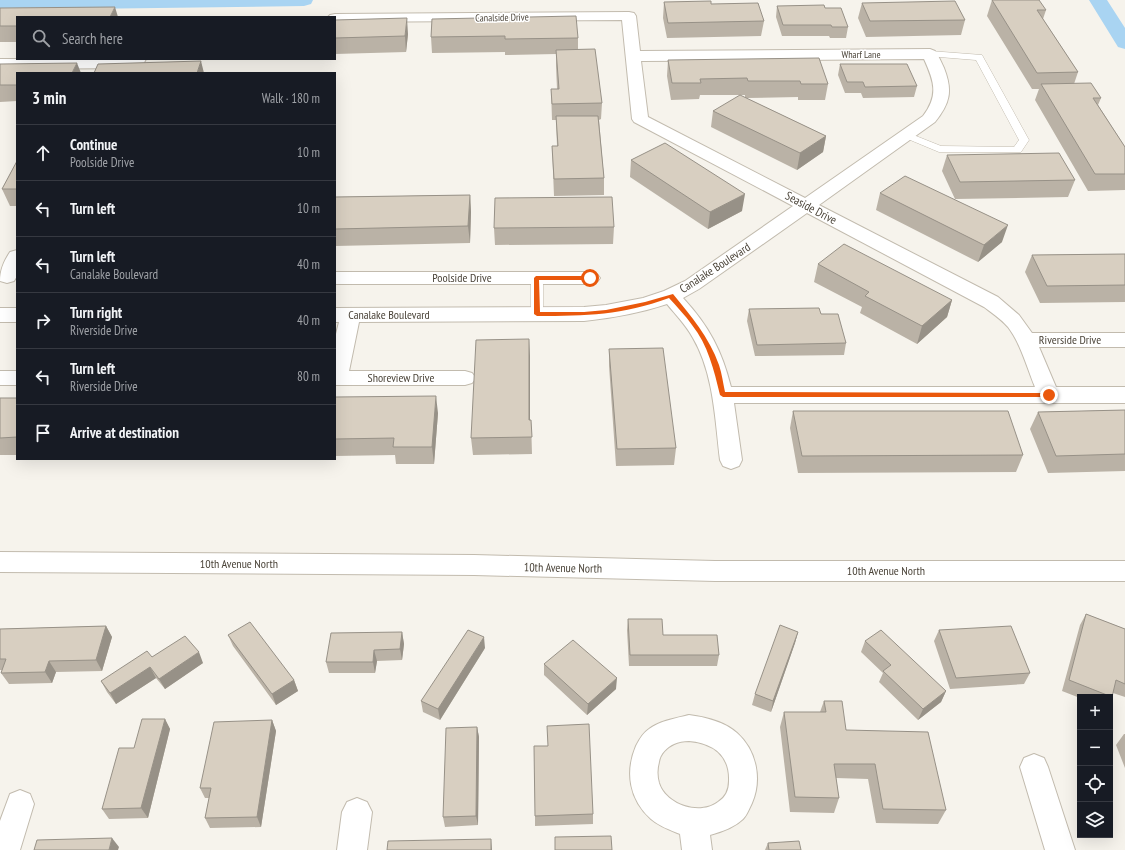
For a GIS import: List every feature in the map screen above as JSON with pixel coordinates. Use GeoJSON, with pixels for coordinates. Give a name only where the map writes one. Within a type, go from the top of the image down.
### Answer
{"type":"FeatureCollection","features":[{"type":"Feature","properties":{"kind":"street","name":"Canalside Drive"},"geometry":{"type":"LineString","coordinates":[[336,18],[629,16],[634,56]]}},
{"type":"Feature","properties":{"kind":"street","name":"Wharf Lane"},"geometry":{"type":"LineString","coordinates":[[634,56],[930,54]]}},
{"type":"Feature","properties":{"kind":"street"},"geometry":{"type":"LineString","coordinates":[[906,135],[929,119],[940,104],[942,88],[941,80],[930,54]]}},
{"type":"Feature","properties":{"kind":"street","name":"Seaside Drive"},"geometry":{"type":"LineString","coordinates":[[634,56],[640,119],[991,302],[1018,326],[1026,340]]}},
{"type":"Feature","properties":{"kind":"street"},"geometry":{"type":"LineString","coordinates":[[0,64],[138,61]]}},
{"type":"Feature","properties":{"kind":"street","name":"Canalake Boulevard"},"geometry":{"type":"LineString","coordinates":[[342,315],[584,314],[606,312],[646,304],[671,296],[692,285],[906,135]]}},
{"type":"Feature","properties":{"kind":"street"},"geometry":{"type":"LineString","coordinates":[[8,277],[16,258]]}},
{"type":"Feature","properties":{"kind":"street","name":"Poolside Drive"},"geometry":{"type":"LineString","coordinates":[[336,278],[590,278]]}},
{"type":"Feature","properties":{"kind":"street"},"geometry":{"type":"LineString","coordinates":[[671,296],[695,324],[716,365],[723,395],[731,460]]}},
{"type":"Feature","properties":{"kind":"street"},"geometry":{"type":"LineString","coordinates":[[0,315],[16,316]]}},
{"type":"Feature","properties":{"kind":"street","name":"Shoreview Drive"},"geometry":{"type":"LineString","coordinates":[[342,315],[336,378],[465,378]]}},
{"type":"Feature","properties":{"kind":"street","name":"Riverside Drive"},"geometry":{"type":"LineString","coordinates":[[1049,395],[1026,340],[1125,340]]}},
{"type":"Feature","properties":{"kind":"street"},"geometry":{"type":"LineString","coordinates":[[0,378],[16,378]]}},
{"type":"Feature","properties":{"kind":"street"},"geometry":{"type":"LineString","coordinates":[[723,395],[1125,395]]}},
{"type":"Feature","properties":{"kind":"street","name":"10th Avenue North"},"geometry":{"type":"LineString","coordinates":[[0,562],[474,566],[715,571],[1125,571]]}},
{"type":"Feature","properties":{"kind":"street"},"geometry":{"type":"LineString","coordinates":[[1034,767],[1060,850]]}},
{"type":"Feature","properties":{"kind":"street"},"geometry":{"type":"LineString","coordinates":[[5,850],[20,804]]}},
{"type":"Feature","properties":{"kind":"street"},"geometry":{"type":"LineString","coordinates":[[352,850],[357,812]]}},
{"type":"Feature","properties":{"kind":"lane"},"geometry":{"type":"LineString","coordinates":[[906,135],[938,149],[1017,150],[1024,140],[980,57],[930,54]]}},
{"type":"Feature","properties":{"kind":"lane"},"geometry":{"type":"LineString","coordinates":[[536,278],[537,314]]}},
{"type":"Feature","properties":{"kind":"building"},"geometry":{"type":"Polygon","coordinates":[[[992,0],[1039,0],[1046,10],[1037,10],[1078,72],[1037,73],[992,0]]]}},
{"type":"Feature","properties":{"kind":"building"},"geometry":{"type":"Polygon","coordinates":[[[711,1],[711,4],[758,3],[764,21],[668,23],[664,2],[711,1]]]}},
{"type":"Feature","properties":{"kind":"building"},"geometry":{"type":"Polygon","coordinates":[[[955,1],[965,20],[870,21],[862,3],[955,1]]]}},
{"type":"Feature","properties":{"kind":"building"},"geometry":{"type":"Polygon","coordinates":[[[824,5],[825,8],[841,8],[848,27],[832,27],[831,25],[783,25],[777,6],[824,5]]]}},
{"type":"Feature","properties":{"kind":"building"},"geometry":{"type":"Polygon","coordinates":[[[115,7],[110,16],[16,16],[16,26],[0,26],[0,8],[115,7]]]}},
{"type":"Feature","properties":{"kind":"building"},"geometry":{"type":"Polygon","coordinates":[[[576,16],[578,38],[505,39],[505,36],[431,37],[432,19],[576,16]]]}},
{"type":"Feature","properties":{"kind":"building"},"geometry":{"type":"Polygon","coordinates":[[[407,18],[405,36],[336,38],[336,20],[407,18]]]}},
{"type":"Feature","properties":{"kind":"building"},"geometry":{"type":"Polygon","coordinates":[[[595,49],[602,103],[552,104],[551,89],[559,89],[556,50],[595,49]]]}},
{"type":"Feature","properties":{"kind":"building"},"geometry":{"type":"Polygon","coordinates":[[[819,58],[828,84],[801,84],[800,81],[748,81],[747,78],[700,79],[701,83],[672,83],[668,60],[819,58]]]}},
{"type":"Feature","properties":{"kind":"building"},"geometry":{"type":"Polygon","coordinates":[[[201,61],[197,72],[94,72],[98,64],[201,61]]]}},
{"type":"Feature","properties":{"kind":"building"},"geometry":{"type":"Polygon","coordinates":[[[77,63],[72,72],[16,72],[16,85],[0,85],[0,64],[77,63]]]}},
{"type":"Feature","properties":{"kind":"building"},"geometry":{"type":"Polygon","coordinates":[[[840,64],[907,64],[917,86],[865,87],[863,82],[847,82],[840,64]]]}},
{"type":"Feature","properties":{"kind":"building"},"geometry":{"type":"Polygon","coordinates":[[[1091,83],[1101,98],[1093,98],[1125,147],[1125,174],[1095,174],[1041,84],[1091,83]]]}},
{"type":"Feature","properties":{"kind":"building"},"geometry":{"type":"Polygon","coordinates":[[[740,95],[826,136],[800,153],[713,111],[740,95]]]}},
{"type":"Feature","properties":{"kind":"building"},"geometry":{"type":"Polygon","coordinates":[[[556,116],[598,116],[604,178],[554,179],[552,146],[558,146],[556,116]]]}},
{"type":"Feature","properties":{"kind":"building"},"geometry":{"type":"Polygon","coordinates":[[[665,143],[745,194],[710,212],[631,160],[665,143]]]}},
{"type":"Feature","properties":{"kind":"building"},"geometry":{"type":"Polygon","coordinates":[[[1059,153],[1075,180],[960,182],[947,155],[1059,153]]]}},
{"type":"Feature","properties":{"kind":"building"},"geometry":{"type":"Polygon","coordinates":[[[16,163],[16,189],[2,189],[16,163]]]}},
{"type":"Feature","properties":{"kind":"building"},"geometry":{"type":"Polygon","coordinates":[[[905,176],[1008,225],[984,245],[880,193],[905,176]]]}},
{"type":"Feature","properties":{"kind":"building"},"geometry":{"type":"Polygon","coordinates":[[[470,195],[468,226],[336,229],[336,197],[470,195]]]}},
{"type":"Feature","properties":{"kind":"building"},"geometry":{"type":"Polygon","coordinates":[[[612,197],[614,227],[494,228],[495,198],[612,197]]]}},
{"type":"Feature","properties":{"kind":"building"},"geometry":{"type":"Polygon","coordinates":[[[844,244],[952,300],[922,326],[865,296],[869,292],[818,264],[844,244]]]}},
{"type":"Feature","properties":{"kind":"building"},"geometry":{"type":"Polygon","coordinates":[[[1125,254],[1125,285],[1047,286],[1032,255],[1125,254]]]}},
{"type":"Feature","properties":{"kind":"building"},"geometry":{"type":"Polygon","coordinates":[[[819,308],[821,314],[838,314],[846,343],[757,345],[749,309],[819,308]]]}},
{"type":"Feature","properties":{"kind":"building"},"geometry":{"type":"Polygon","coordinates":[[[529,339],[529,420],[531,420],[532,437],[471,438],[476,340],[529,339]]]}},
{"type":"Feature","properties":{"kind":"building"},"geometry":{"type":"Polygon","coordinates":[[[663,348],[676,448],[617,449],[609,349],[663,348]]]}},
{"type":"Feature","properties":{"kind":"building"},"geometry":{"type":"Polygon","coordinates":[[[436,396],[432,447],[393,447],[394,438],[336,439],[336,397],[436,396]]]}},
{"type":"Feature","properties":{"kind":"building"},"geometry":{"type":"Polygon","coordinates":[[[0,398],[16,398],[16,437],[0,438],[0,398]]]}},
{"type":"Feature","properties":{"kind":"building"},"geometry":{"type":"Polygon","coordinates":[[[1125,410],[1125,454],[1056,456],[1038,412],[1125,410]]]}},
{"type":"Feature","properties":{"kind":"building"},"geometry":{"type":"Polygon","coordinates":[[[793,411],[1008,411],[1023,455],[802,456],[793,411]]]}},
{"type":"Feature","properties":{"kind":"building"},"geometry":{"type":"Polygon","coordinates":[[[1086,614],[1125,629],[1125,684],[1116,680],[1113,694],[1104,694],[1069,680],[1086,614]]]}},
{"type":"Feature","properties":{"kind":"building"},"geometry":{"type":"Polygon","coordinates":[[[628,619],[662,619],[663,635],[717,635],[719,655],[630,655],[628,619]]]}},
{"type":"Feature","properties":{"kind":"building"},"geometry":{"type":"Polygon","coordinates":[[[250,622],[294,680],[272,694],[228,635],[250,622]]]}},
{"type":"Feature","properties":{"kind":"building"},"geometry":{"type":"Polygon","coordinates":[[[780,625],[798,632],[773,701],[755,694],[780,625]]]}},
{"type":"Feature","properties":{"kind":"building"},"geometry":{"type":"Polygon","coordinates":[[[106,626],[96,660],[49,661],[45,672],[1,673],[6,659],[0,659],[0,629],[106,626]]]}},
{"type":"Feature","properties":{"kind":"building"},"geometry":{"type":"Polygon","coordinates":[[[1011,626],[1030,673],[956,678],[939,630],[1011,626]]]}},
{"type":"Feature","properties":{"kind":"building"},"geometry":{"type":"Polygon","coordinates":[[[468,630],[484,637],[438,709],[421,701],[468,630]]]}},
{"type":"Feature","properties":{"kind":"building"},"geometry":{"type":"Polygon","coordinates":[[[881,630],[946,691],[923,709],[883,671],[891,665],[865,641],[881,630]]]}},
{"type":"Feature","properties":{"kind":"building"},"geometry":{"type":"Polygon","coordinates":[[[402,632],[400,649],[374,650],[373,662],[326,662],[331,633],[402,632]]]}},
{"type":"Feature","properties":{"kind":"building"},"geometry":{"type":"Polygon","coordinates":[[[185,636],[199,652],[159,679],[150,667],[110,693],[101,681],[147,651],[152,657],[185,636]]]}},
{"type":"Feature","properties":{"kind":"building"},"geometry":{"type":"Polygon","coordinates":[[[573,640],[617,678],[588,704],[544,664],[573,640]]]}},
{"type":"Feature","properties":{"kind":"building"},"geometry":{"type":"Polygon","coordinates":[[[824,701],[842,701],[846,730],[928,732],[946,810],[883,809],[875,764],[834,764],[839,798],[795,797],[784,712],[826,712],[824,701]]]}},
{"type":"Feature","properties":{"kind":"building"},"geometry":{"type":"Polygon","coordinates":[[[142,719],[165,719],[141,808],[102,809],[119,748],[134,748],[142,719]]]}},
{"type":"Feature","properties":{"kind":"building"},"geometry":{"type":"Polygon","coordinates":[[[272,720],[257,817],[205,818],[211,788],[200,788],[214,722],[272,720]]]}},
{"type":"Feature","properties":{"kind":"building"},"geometry":{"type":"Polygon","coordinates":[[[589,724],[593,814],[535,816],[534,746],[548,746],[547,726],[589,724]]]}},
{"type":"Feature","properties":{"kind":"building"},"geometry":{"type":"Polygon","coordinates":[[[477,727],[476,816],[443,817],[446,728],[477,727]]]}},
{"type":"Feature","properties":{"kind":"building"},"geometry":{"type":"Polygon","coordinates":[[[611,836],[612,850],[555,850],[555,837],[611,836]]]}},
{"type":"Feature","properties":{"kind":"building"},"geometry":{"type":"Polygon","coordinates":[[[112,838],[109,850],[34,850],[37,840],[112,838]]]}},
{"type":"Feature","properties":{"kind":"building"},"geometry":{"type":"Polygon","coordinates":[[[491,839],[491,850],[387,850],[388,841],[491,839]]]}},
{"type":"Feature","properties":{"kind":"building"},"geometry":{"type":"Polygon","coordinates":[[[799,841],[801,850],[769,850],[768,843],[799,841]]]}},
{"type":"Feature","properties":{"kind":"waterway"},"geometry":{"type":"LineString","coordinates":[[0,4],[304,0]]}},
{"type":"Feature","properties":{"kind":"waterway"},"geometry":{"type":"LineString","coordinates":[[1098,0],[1125,43]]}},
{"type":"Feature","properties":{"kind":"route"},"geometry":{"type":"LineString","coordinates":[[590,278],[536,278],[537,314],[584,314],[606,312],[627,309],[671,296],[695,324],[703,337],[716,365],[723,395],[1049,395]]}}]}
